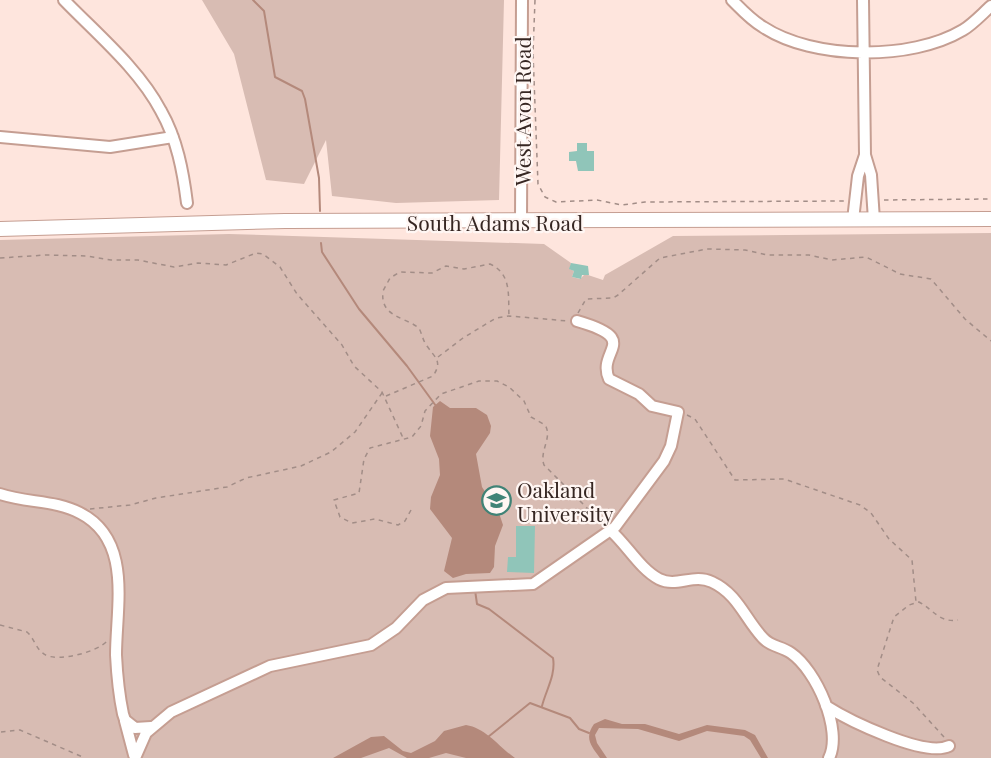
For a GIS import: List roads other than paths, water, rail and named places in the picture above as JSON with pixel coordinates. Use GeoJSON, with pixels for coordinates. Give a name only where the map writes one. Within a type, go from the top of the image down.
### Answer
{"type":"FeatureCollection","features":[{"type":"Feature","properties":{"kind":"main road","name":"South Adams Road"},"geometry":{"type":"LineString","coordinates":[[0,228],[285,221],[991,219]]}},
{"type":"Feature","properties":{"kind":"street"},"geometry":{"type":"LineString","coordinates":[[64,0],[151,95],[162,112],[173,137],[187,203]]}},
{"type":"Feature","properties":{"kind":"street","name":"West Avon Road"},"geometry":{"type":"LineString","coordinates":[[521,222],[522,0]]}},
{"type":"Feature","properties":{"kind":"street"},"geometry":{"type":"LineString","coordinates":[[732,0],[759,25],[789,41],[818,49],[863,52],[908,48],[942,39],[963,30],[991,6]]}},
{"type":"Feature","properties":{"kind":"street"},"geometry":{"type":"LineString","coordinates":[[863,0],[866,155],[871,175],[874,220]]}},
{"type":"Feature","properties":{"kind":"street"},"geometry":{"type":"LineString","coordinates":[[0,137],[110,147],[173,137]]}},
{"type":"Feature","properties":{"kind":"street"},"geometry":{"type":"LineString","coordinates":[[853,220],[858,176],[866,155]]}},
{"type":"Feature","properties":{"kind":"street"},"geometry":{"type":"LineString","coordinates":[[135,758],[141,740],[151,727],[180,707],[270,666],[371,645],[396,628],[423,600],[446,588],[533,584],[610,531],[633,505],[664,461],[671,446],[678,412],[652,406],[633,390],[609,379],[607,367],[613,346],[611,336],[604,330],[577,321]]}},
{"type":"Feature","properties":{"kind":"street"},"geometry":{"type":"LineString","coordinates":[[0,494],[77,511],[100,530],[116,561],[119,585],[117,633],[120,695],[135,758]]}},
{"type":"Feature","properties":{"kind":"street"},"geometry":{"type":"LineString","coordinates":[[610,531],[660,580],[679,582],[696,578],[725,590],[742,606],[764,640],[792,654],[809,673],[826,706],[834,733],[834,743],[829,758]]}},
{"type":"Feature","properties":{"kind":"street"},"geometry":{"type":"LineString","coordinates":[[826,706],[882,736],[925,748],[942,749],[949,746]]}},
{"type":"Feature","properties":{"kind":"street"},"geometry":{"type":"LineString","coordinates":[[125,720],[135,728],[151,727]]}},
{"type":"Feature","properties":{"kind":"waterway"},"geometry":{"type":"LineString","coordinates":[[253,0],[264,11],[275,77],[302,91],[305,99],[319,178],[320,211]]}},
{"type":"Feature","properties":{"kind":"waterway"},"geometry":{"type":"LineString","coordinates":[[321,243],[322,252],[359,309],[407,366],[436,406]]}},
{"type":"Feature","properties":{"kind":"waterway"},"geometry":{"type":"LineString","coordinates":[[475,590],[477,604],[489,609],[553,658],[552,676],[542,706]]}},
{"type":"Feature","properties":{"kind":"waterway"},"geometry":{"type":"LineString","coordinates":[[488,737],[530,703],[570,718],[579,729],[589,733]]}},
{"type":"Feature","properties":{"kind":"place","name":"Oakland University"},"geometry":{"type":"Point","coordinates":[496,501]}}]}
